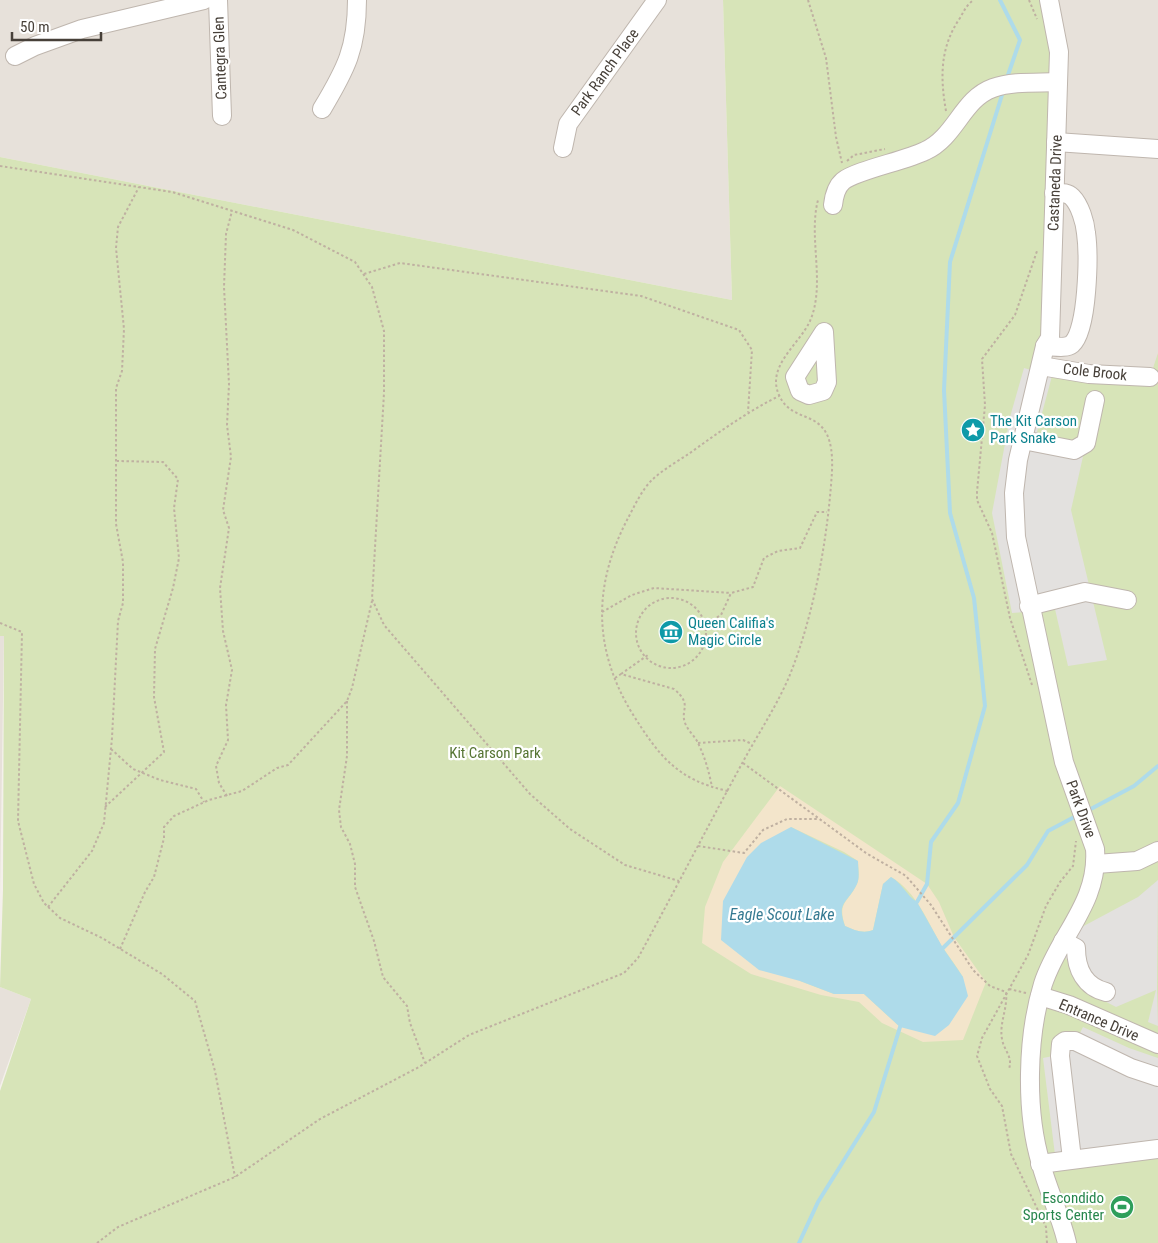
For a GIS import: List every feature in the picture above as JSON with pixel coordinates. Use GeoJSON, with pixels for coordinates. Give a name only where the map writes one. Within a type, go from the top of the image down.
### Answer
{"type":"FeatureCollection","features":[{"type":"Feature","properties":{"kind":"street"},"geometry":{"type":"LineString","coordinates":[[15,56],[35,46],[82,29],[204,0]]}},
{"type":"Feature","properties":{"kind":"street","name":"Cantegra Glen"},"geometry":{"type":"LineString","coordinates":[[218,0],[222,116]]}},
{"type":"Feature","properties":{"kind":"street"},"geometry":{"type":"LineString","coordinates":[[322,109],[338,82],[353,47],[357,23],[357,0]]}},
{"type":"Feature","properties":{"kind":"street","name":"Park Ranch Place"},"geometry":{"type":"LineString","coordinates":[[563,148],[568,124],[657,0]]}},
{"type":"Feature","properties":{"kind":"street","name":"Castaneda Drive"},"geometry":{"type":"LineString","coordinates":[[1041,366],[1045,346],[1050,338],[1059,52],[1049,0]]}},
{"type":"Feature","properties":{"kind":"street"},"geometry":{"type":"LineString","coordinates":[[826,201],[849,177],[916,156],[944,139],[971,102],[985,92],[1008,85],[1058,82]]}},
{"type":"Feature","properties":{"kind":"street"},"geometry":{"type":"LineString","coordinates":[[1056,142],[1158,149]]}},
{"type":"Feature","properties":{"kind":"street"},"geometry":{"type":"LineString","coordinates":[[1045,346],[1067,347],[1072,344],[1080,331],[1085,313],[1085,226],[1074,199],[1066,194],[1054,193]]}},
{"type":"Feature","properties":{"kind":"street","name":"Cole Brook"},"geometry":{"type":"LineString","coordinates":[[1041,366],[1089,374],[1150,377]]}},
{"type":"Feature","properties":{"kind":"street","name":"Park Drive"},"geometry":{"type":"LineString","coordinates":[[1041,366],[1023,440],[1015,487],[1014,521],[1029,606],[1064,762],[1095,848],[1096,864],[1095,876],[1086,903],[1063,941],[1043,984],[1030,1065],[1033,1119],[1040,1164],[1067,1243]]}},
{"type":"Feature","properties":{"kind":"street"},"geometry":{"type":"LineString","coordinates":[[1023,440],[1074,450],[1081,448],[1086,443],[1095,400]]}},
{"type":"Feature","properties":{"kind":"street"},"geometry":{"type":"LineString","coordinates":[[1029,606],[1085,592],[1127,600]]}},
{"type":"Feature","properties":{"kind":"street"},"geometry":{"type":"LineString","coordinates":[[1096,864],[1137,862],[1158,851]]}},
{"type":"Feature","properties":{"kind":"street"},"geometry":{"type":"LineString","coordinates":[[1063,941],[1076,948],[1078,967],[1092,987],[1106,992]]}},
{"type":"Feature","properties":{"kind":"street","name":"Entrance Drive"},"geometry":{"type":"LineString","coordinates":[[1040,996],[1069,1005],[1158,1044]]}},
{"type":"Feature","properties":{"kind":"street"},"geometry":{"type":"LineString","coordinates":[[1072,1160],[1060,1056],[1061,1044],[1065,1041],[1075,1041],[1131,1068],[1158,1077]]}},
{"type":"Feature","properties":{"kind":"street"},"geometry":{"type":"LineString","coordinates":[[1040,1164],[1158,1149]]}},
{"type":"Feature","properties":{"kind":"path"},"geometry":{"type":"LineString","coordinates":[[808,0],[815,29],[826,58],[841,166],[854,155],[887,148]]}},
{"type":"Feature","properties":{"kind":"path"},"geometry":{"type":"LineString","coordinates":[[946,113],[942,71],[945,46],[957,22],[969,3],[974,0]]}},
{"type":"Feature","properties":{"kind":"path"},"geometry":{"type":"LineString","coordinates":[[1029,0],[1038,27]]}},
{"type":"Feature","properties":{"kind":"path"},"geometry":{"type":"LineString","coordinates":[[0,166],[172,192],[293,230],[355,262],[372,286],[384,331],[384,393],[372,599],[352,688],[347,700],[288,765],[277,768],[249,788],[204,802],[174,816],[164,827],[157,870],[145,892],[120,949]]}},
{"type":"Feature","properties":{"kind":"path"},"geometry":{"type":"LineString","coordinates":[[48,907],[92,851],[104,822],[111,749],[118,620],[123,595],[123,562],[116,524],[116,388],[122,371],[124,329],[116,248],[118,227],[139,187]]}},
{"type":"Feature","properties":{"kind":"path"},"geometry":{"type":"LineString","coordinates":[[97,1243],[118,1227],[235,1177],[320,1119],[425,1063],[469,1035],[624,973],[638,958],[753,744],[772,714],[790,676],[805,628],[817,577],[827,512],[832,452],[825,428],[790,408],[780,396],[777,373],[782,361],[802,335],[810,320],[815,302],[817,238],[815,212],[826,201]]}},
{"type":"Feature","properties":{"kind":"path"},"geometry":{"type":"LineString","coordinates":[[227,796],[219,783],[216,766],[228,740],[226,705],[232,670],[223,631],[220,588],[229,528],[223,510],[231,457],[227,425],[229,384],[224,287],[226,234],[232,211]]}},
{"type":"Feature","properties":{"kind":"path"},"geometry":{"type":"LineString","coordinates":[[1034,692],[1010,618],[992,533],[977,500],[977,492],[985,405],[982,359],[1015,314],[1038,251]]}},
{"type":"Feature","properties":{"kind":"path"},"geometry":{"type":"LineString","coordinates":[[364,274],[400,263],[641,296],[739,330],[752,350],[748,412]]}},
{"type":"Feature","properties":{"kind":"path"},"geometry":{"type":"LineString","coordinates":[[728,791],[712,787],[678,772],[652,745],[630,710],[608,659],[601,612],[603,588],[612,549],[634,505],[652,479],[748,412],[780,396]]}},
{"type":"Feature","properties":{"kind":"path"},"geometry":{"type":"LineString","coordinates":[[105,807],[164,752],[154,697],[155,649],[173,588],[179,558],[174,508],[178,479],[163,462],[116,461]]}},
{"type":"Feature","properties":{"kind":"path"},"geometry":{"type":"LineString","coordinates":[[601,612],[632,594],[654,588],[731,593],[753,587],[764,558],[770,553],[800,548],[817,512],[827,512]]}},
{"type":"Feature","properties":{"kind":"path"},"geometry":{"type":"LineString","coordinates":[[704,625],[721,615],[731,593]]}},
{"type":"Feature","properties":{"kind":"path"},"geometry":{"type":"LineString","coordinates":[[670,598],[688,602],[699,612],[704,625],[703,648],[698,656],[689,663],[669,669],[650,662],[645,658],[638,646],[636,629],[641,614],[655,601],[670,598]]}},
{"type":"Feature","properties":{"kind":"path"},"geometry":{"type":"LineString","coordinates":[[372,599],[384,625],[530,794],[570,829],[625,865],[680,881]]}},
{"type":"Feature","properties":{"kind":"path"},"geometry":{"type":"LineString","coordinates":[[0,623],[22,632],[18,821],[34,884],[48,907],[60,918],[120,949],[162,974],[195,1001],[215,1072],[235,1177]]}},
{"type":"Feature","properties":{"kind":"path"},"geometry":{"type":"LineString","coordinates":[[615,678],[648,655]]}},
{"type":"Feature","properties":{"kind":"path"},"geometry":{"type":"LineString","coordinates":[[621,674],[674,689],[678,692],[685,703],[684,722],[698,743],[707,765],[712,787]]}},
{"type":"Feature","properties":{"kind":"path"},"geometry":{"type":"LineString","coordinates":[[347,700],[347,756],[339,810],[341,827],[350,844],[356,864],[355,888],[374,941],[383,977],[408,1006],[410,1023],[425,1063]]}},
{"type":"Feature","properties":{"kind":"path"},"geometry":{"type":"LineString","coordinates":[[698,743],[744,740],[753,744]]}},
{"type":"Feature","properties":{"kind":"path"},"geometry":{"type":"LineString","coordinates":[[111,749],[133,769],[160,780],[196,789],[204,802]]}},
{"type":"Feature","properties":{"kind":"path"},"geometry":{"type":"LineString","coordinates":[[743,763],[866,853],[906,876],[931,905],[973,970],[990,986],[1006,992],[1007,1006],[1002,1030],[1002,1041],[1011,1062],[1009,1069]]}},
{"type":"Feature","properties":{"kind":"path"},"geometry":{"type":"LineString","coordinates":[[698,846],[744,853],[763,830],[787,819],[819,819]]}},
{"type":"Feature","properties":{"kind":"shaded area"},"geometry":{"type":"Polygon","coordinates":[[[0,0],[723,0],[732,300],[0,157],[0,0]]]}},
{"type":"Feature","properties":{"kind":"shaded area"},"geometry":{"type":"Polygon","coordinates":[[[1048,0],[1158,0],[1158,379],[1052,366],[1048,0]]]}},
{"type":"Feature","properties":{"kind":"shaded area"},"geometry":{"type":"Polygon","coordinates":[[[1024,368],[1052,376],[1037,432],[1084,452],[1071,510],[1107,660],[1068,666],[1055,609],[1012,613],[992,513],[1010,417],[1024,368]]]}},
{"type":"Feature","properties":{"kind":"shaded area"},"geometry":{"type":"Polygon","coordinates":[[[0,636],[4,636],[0,896],[0,636]]]}},
{"type":"Feature","properties":{"kind":"shaded area"},"geometry":{"type":"Polygon","coordinates":[[[1158,880],[1158,1026],[1148,1022],[1156,990],[1116,1007],[1085,991],[1064,955],[1080,928],[1138,897],[1158,880]]]}},
{"type":"Feature","properties":{"kind":"shaded area"},"geometry":{"type":"Polygon","coordinates":[[[0,987],[31,999],[0,1086],[0,987]]]}},
{"type":"Feature","properties":{"kind":"shaded area"},"geometry":{"type":"Polygon","coordinates":[[[1083,1027],[1129,1048],[1158,1058],[1158,1143],[1055,1155],[1043,1058],[1053,1056],[1079,1035],[1083,1027]]]}},
{"type":"Feature","properties":{"kind":"green space","name":"Kit Carson Park"},"geometry":{"type":"Polygon","coordinates":[[[723,0],[1048,0],[1051,7],[1050,319],[1052,366],[1150,377],[1158,353],[1158,1243],[0,1243],[0,1091],[31,999],[0,987],[3,890],[4,636],[0,636],[0,157],[732,300],[723,0]]]}},
{"type":"Feature","properties":{"kind":"sand"},"geometry":{"type":"Polygon","coordinates":[[[780,786],[927,884],[939,902],[954,937],[986,982],[963,1040],[923,1042],[882,1023],[859,1002],[821,995],[751,974],[702,943],[705,907],[723,862],[780,786]],[[791,827],[800,981],[834,994],[864,994],[900,1027],[963,977],[943,948],[915,899],[900,883],[891,877],[883,884],[873,930],[862,932],[845,926],[842,912],[843,907],[857,884],[859,872],[858,861],[844,852],[791,827]]]}},
{"type":"Feature","properties":{"kind":"water","name":"Eagle Scout Lake"},"geometry":{"type":"Polygon","coordinates":[[[791,827],[858,861],[858,882],[842,907],[845,926],[862,932],[873,930],[883,884],[891,877],[917,902],[943,948],[963,977],[968,996],[949,1025],[935,1036],[900,1027],[864,994],[834,994],[800,981],[759,970],[721,940],[723,901],[747,857],[761,843],[791,827]]]}},
{"type":"Feature","properties":{"kind":"waterway"},"geometry":{"type":"LineString","coordinates":[[1000,0],[1020,40],[1008,75]]}},
{"type":"Feature","properties":{"kind":"waterway"},"geometry":{"type":"LineString","coordinates":[[917,902],[927,884],[931,842],[958,803],[985,706],[974,598],[950,513],[944,390],[950,262],[1002,95]]}},
{"type":"Feature","properties":{"kind":"waterway"},"geometry":{"type":"LineString","coordinates":[[1087,811],[1134,786],[1158,766]]}},
{"type":"Feature","properties":{"kind":"waterway"},"geometry":{"type":"LineString","coordinates":[[943,948],[1027,865],[1048,831],[1078,815]]}},
{"type":"Feature","properties":{"kind":"waterway"},"geometry":{"type":"LineString","coordinates":[[799,1243],[818,1202],[874,1112],[900,1027]]}},
{"type":"Feature","properties":{"kind":"place","name":"The Kit Carson Park Snake"},"geometry":{"type":"Point","coordinates":[973,430]}},
{"type":"Feature","properties":{"kind":"place","name":"Queen Califia's Magic Circle"},"geometry":{"type":"Point","coordinates":[671,632]}},
{"type":"Feature","properties":{"kind":"place","name":"Escondido Sports Center"},"geometry":{"type":"Point","coordinates":[1122,1207]}}]}
